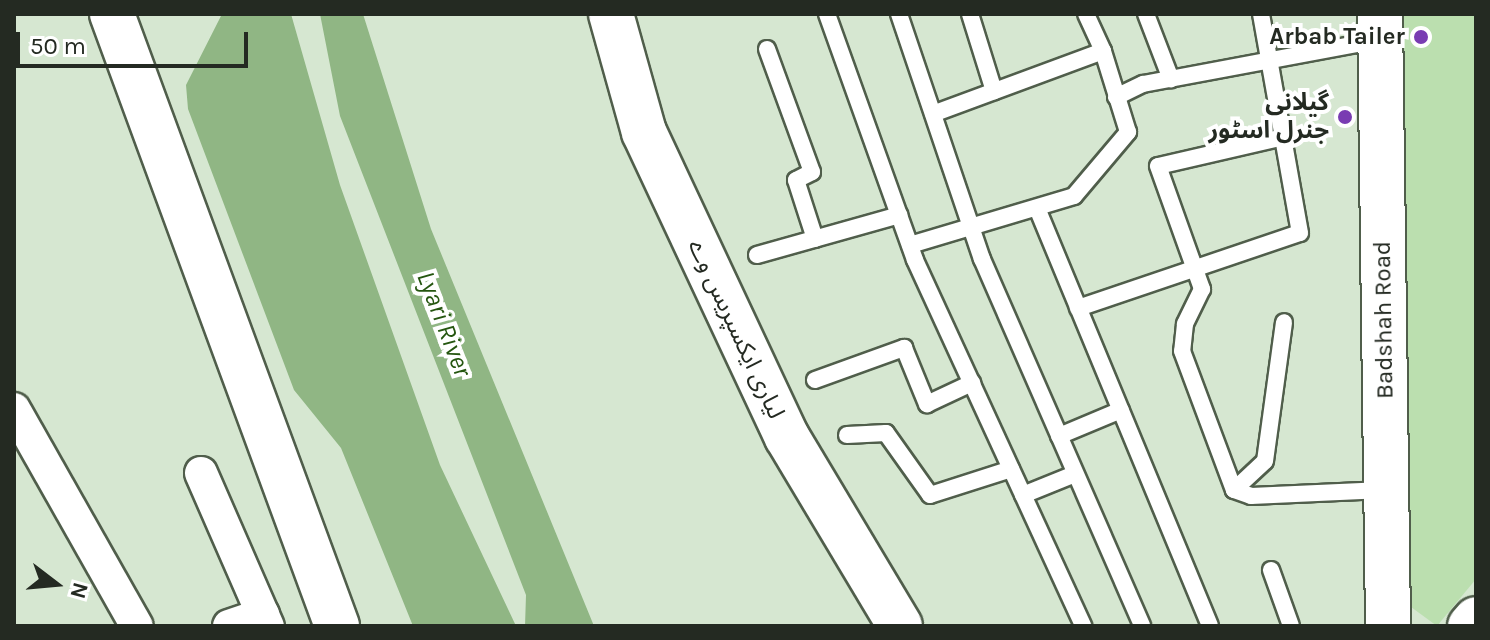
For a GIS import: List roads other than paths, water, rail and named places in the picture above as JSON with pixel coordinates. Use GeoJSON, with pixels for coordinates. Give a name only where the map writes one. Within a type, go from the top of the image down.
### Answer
{"type":"FeatureCollection","features":[{"type":"Feature","properties":{"kind":"main road"},"geometry":{"type":"LineString","coordinates":[[112,14],[337,626]]}},
{"type":"Feature","properties":{"kind":"main road","name":"لیاری ایکسپریس وے"},"geometry":{"type":"LineString","coordinates":[[611,14],[644,132],[787,437],[900,626]]}},
{"type":"Feature","properties":{"kind":"main road","name":"Badshah Road"},"geometry":{"type":"LineString","coordinates":[[1380,27],[1388,626]]}},
{"type":"Feature","properties":{"kind":"main road"},"geometry":{"type":"LineString","coordinates":[[1470,626],[1476,619]]}},
{"type":"Feature","properties":{"kind":"street"},"geometry":{"type":"LineString","coordinates":[[14,409],[137,626]]}},
{"type":"Feature","properties":{"kind":"street"},"geometry":{"type":"LineString","coordinates":[[201,473],[266,620],[229,626]]}},
{"type":"Feature","properties":{"kind":"lane"},"geometry":{"type":"LineString","coordinates":[[827,14],[910,245],[1083,626]]}},
{"type":"Feature","properties":{"kind":"lane"},"geometry":{"type":"LineString","coordinates":[[899,14],[972,228],[1142,626]]}},
{"type":"Feature","properties":{"kind":"lane"},"geometry":{"type":"LineString","coordinates":[[970,14],[994,91]]}},
{"type":"Feature","properties":{"kind":"lane"},"geometry":{"type":"LineString","coordinates":[[910,245],[1074,196],[1128,132],[1103,51],[1086,14]]}},
{"type":"Feature","properties":{"kind":"lane"},"geometry":{"type":"LineString","coordinates":[[1146,14],[1171,79]]}},
{"type":"Feature","properties":{"kind":"lane"},"geometry":{"type":"LineString","coordinates":[[1078,308],[1196,263],[1300,233],[1261,14]]}},
{"type":"Feature","properties":{"kind":"lane"},"geometry":{"type":"LineString","coordinates":[[1116,97],[1171,79],[1271,60],[1380,27]]}},
{"type":"Feature","properties":{"kind":"lane"},"geometry":{"type":"LineString","coordinates":[[767,49],[812,172],[796,180],[815,239]]}},
{"type":"Feature","properties":{"kind":"lane"},"geometry":{"type":"LineString","coordinates":[[933,114],[1103,51]]}},
{"type":"Feature","properties":{"kind":"lane"},"geometry":{"type":"LineString","coordinates":[[1234,490],[1180,341],[1202,289],[1196,263],[1158,166],[1284,137]]}},
{"type":"Feature","properties":{"kind":"lane"},"geometry":{"type":"LineString","coordinates":[[1037,208],[1210,626]]}},
{"type":"Feature","properties":{"kind":"lane"},"geometry":{"type":"LineString","coordinates":[[757,255],[899,215]]}},
{"type":"Feature","properties":{"kind":"lane"},"geometry":{"type":"LineString","coordinates":[[1234,490],[1265,461],[1284,322]]}},
{"type":"Feature","properties":{"kind":"lane"},"geometry":{"type":"LineString","coordinates":[[815,380],[904,348],[927,404],[972,383]]}},
{"type":"Feature","properties":{"kind":"lane"},"geometry":{"type":"LineString","coordinates":[[1059,436],[1121,410]]}},
{"type":"Feature","properties":{"kind":"lane"},"geometry":{"type":"LineString","coordinates":[[847,435],[886,433],[930,495],[1011,469]]}},
{"type":"Feature","properties":{"kind":"lane"},"geometry":{"type":"LineString","coordinates":[[1023,495],[1075,474]]}},
{"type":"Feature","properties":{"kind":"lane"},"geometry":{"type":"LineString","coordinates":[[1234,490],[1251,496],[1386,490]]}},
{"type":"Feature","properties":{"kind":"lane"},"geometry":{"type":"LineString","coordinates":[[1271,570],[1291,626]]}},
{"type":"Feature","properties":{"kind":"water"},"geometry":{"type":"Polygon","coordinates":[[[222,14],[291,14],[340,185],[440,465],[516,626],[413,626],[341,448],[294,390],[188,109],[186,85],[222,14]]]}},
{"type":"Feature","properties":{"kind":"water","name":"Lyari River"},"geometry":{"type":"Polygon","coordinates":[[[320,14],[363,14],[431,229],[594,626],[525,626],[526,595],[340,116],[320,14]]]}},
{"type":"Feature","properties":{"kind":"place","name":"Arbab Tailer"},"geometry":{"type":"Point","coordinates":[1421,37]}},
{"type":"Feature","properties":{"kind":"place","name":"گیلانی جنرل اسٹور"},"geometry":{"type":"Point","coordinates":[1345,117]}}]}
